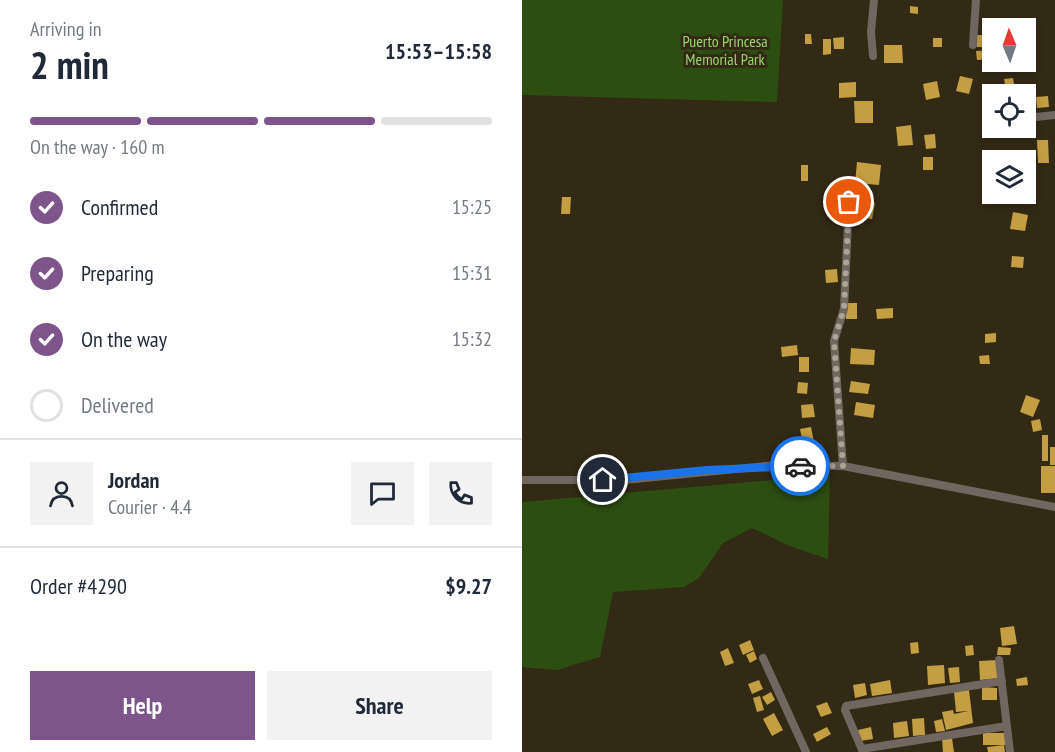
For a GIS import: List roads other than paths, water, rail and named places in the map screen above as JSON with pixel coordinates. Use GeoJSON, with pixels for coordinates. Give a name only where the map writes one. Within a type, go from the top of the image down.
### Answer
{"type":"FeatureCollection","features":[{"type":"Feature","properties":{"kind":"street"},"geometry":{"type":"LineString","coordinates":[[873,56],[871,32],[874,0]]}},
{"type":"Feature","properties":{"kind":"street"},"geometry":{"type":"LineString","coordinates":[[973,45],[976,0]]}},
{"type":"Feature","properties":{"kind":"street"},"geometry":{"type":"LineString","coordinates":[[1036,117],[1055,115]]}},
{"type":"Feature","properties":{"kind":"street"},"geometry":{"type":"LineString","coordinates":[[843,466],[834,341],[844,309],[849,202]]}},
{"type":"Feature","properties":{"kind":"street"},"geometry":{"type":"LineString","coordinates":[[522,480],[624,480],[776,465],[843,466],[1055,507]]}},
{"type":"Feature","properties":{"kind":"street"},"geometry":{"type":"LineString","coordinates":[[764,658],[806,752]]}},
{"type":"Feature","properties":{"kind":"street"},"geometry":{"type":"LineString","coordinates":[[999,660],[1010,752]]}},
{"type":"Feature","properties":{"kind":"street"},"geometry":{"type":"LineString","coordinates":[[1002,681],[846,706],[845,710],[862,751],[1007,726]]}},
{"type":"Feature","properties":{"kind":"park label","name":"Puerto Princesa Memorial Park"},"geometry":{"type":"Point","coordinates":[725,50]}}]}
